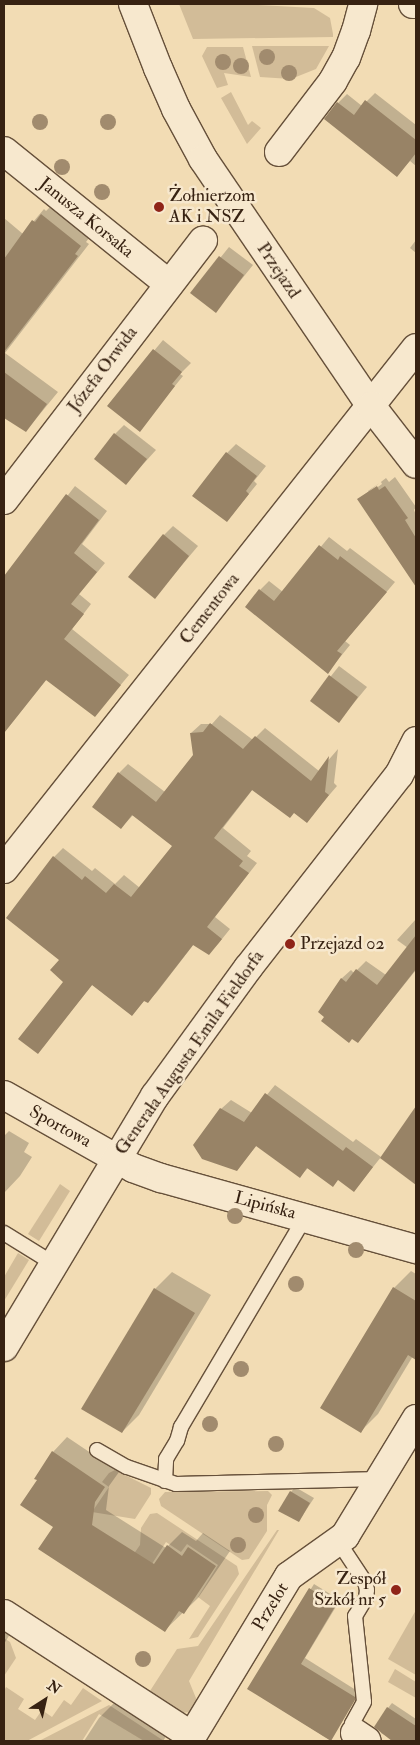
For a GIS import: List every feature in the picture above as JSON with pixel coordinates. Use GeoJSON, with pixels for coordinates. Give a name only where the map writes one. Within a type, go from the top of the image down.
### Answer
{"type":"FeatureCollection","features":[{"type":"Feature","properties":{"kind":"street","name":"Przejazd"},"geometry":{"type":"LineString","coordinates":[[133,4],[146,40],[176,109],[203,159],[371,406],[416,464]]}},
{"type":"Feature","properties":{"kind":"street"},"geometry":{"type":"LineString","coordinates":[[278,152],[333,81],[346,58],[363,4]]}},
{"type":"Feature","properties":{"kind":"street","name":"Janusza Korsaka"},"geometry":{"type":"LineString","coordinates":[[4,151],[169,284]]}},
{"type":"Feature","properties":{"kind":"street","name":"Józefa Orwida"},"geometry":{"type":"LineString","coordinates":[[4,500],[203,241]]}},
{"type":"Feature","properties":{"kind":"street","name":"Cementowa"},"geometry":{"type":"LineString","coordinates":[[4,869],[416,348]]}},
{"type":"Feature","properties":{"kind":"street","name":"Generała Augusta Emila Fieldorfa"},"geometry":{"type":"LineString","coordinates":[[4,1347],[155,1096],[248,968],[408,768],[416,741]]}},
{"type":"Feature","properties":{"kind":"street","name":"Sportowa"},"geometry":{"type":"LineString","coordinates":[[4,1095],[116,1158]]}},
{"type":"Feature","properties":{"kind":"street","name":"Lipińska"},"geometry":{"type":"LineString","coordinates":[[116,1158],[161,1178],[416,1249]]}},
{"type":"Feature","properties":{"kind":"street","name":"Przelot"},"geometry":{"type":"LineString","coordinates":[[4,1614],[192,1736],[289,1576],[345,1536],[416,1419]]}},
{"type":"Feature","properties":{"kind":"lane"},"geometry":{"type":"LineString","coordinates":[[165,1481],[166,1459],[177,1441],[181,1427],[305,1217]]}},
{"type":"Feature","properties":{"kind":"lane"},"geometry":{"type":"LineString","coordinates":[[4,1233],[54,1264]]}},
{"type":"Feature","properties":{"kind":"lane"},"geometry":{"type":"LineString","coordinates":[[97,1450],[127,1467],[176,1484],[380,1479]]}},
{"type":"Feature","properties":{"kind":"lane"},"geometry":{"type":"LineString","coordinates":[[338,1541],[365,1582],[367,1590],[366,1598],[355,1616],[364,1702],[352,1724],[361,1737]]}},
{"type":"Feature","properties":{"kind":"shaded area"},"geometry":{"type":"Polygon","coordinates":[[[179,4],[239,4],[314,8],[330,18],[333,37],[193,39],[179,4]]]}},
{"type":"Feature","properties":{"kind":"shaded area"},"geometry":{"type":"Polygon","coordinates":[[[252,46],[329,46],[316,69],[291,79],[260,77],[252,46]]]}},
{"type":"Feature","properties":{"kind":"shaded area"},"geometry":{"type":"Polygon","coordinates":[[[207,47],[243,47],[251,77],[224,73],[228,85],[217,88],[202,56],[207,47]]]}},
{"type":"Feature","properties":{"kind":"shaded area"},"geometry":{"type":"Polygon","coordinates":[[[231,92],[248,125],[252,121],[261,128],[247,144],[221,98],[231,92]]]}},
{"type":"Feature","properties":{"kind":"shaded area"},"geometry":{"type":"Polygon","coordinates":[[[60,1184],[70,1191],[39,1241],[28,1234],[60,1184]]]}},
{"type":"Feature","properties":{"kind":"shaded area"},"geometry":{"type":"Polygon","coordinates":[[[18,1253],[29,1260],[4,1301],[4,1277],[18,1253]]]}},
{"type":"Feature","properties":{"kind":"shaded area"},"geometry":{"type":"Polygon","coordinates":[[[115,1470],[151,1488],[151,1494],[135,1519],[92,1512],[109,1487],[102,1482],[109,1473],[115,1470]]]}},
{"type":"Feature","properties":{"kind":"shaded area"},"geometry":{"type":"Polygon","coordinates":[[[268,1491],[272,1495],[267,1505],[267,1531],[249,1559],[242,1560],[161,1506],[159,1499],[165,1492],[268,1491]]]}},
{"type":"Feature","properties":{"kind":"shaded area"},"geometry":{"type":"Polygon","coordinates":[[[157,1513],[237,1566],[239,1574],[198,1637],[189,1639],[210,1606],[198,1597],[218,1565],[187,1544],[181,1552],[166,1542],[150,1567],[133,1555],[140,1545],[141,1528],[150,1514],[157,1513]]]}},
{"type":"Feature","properties":{"kind":"shaded area"},"geometry":{"type":"Polygon","coordinates":[[[277,1530],[279,1530],[189,1681],[198,1703],[193,1712],[178,1713],[148,1694],[177,1649],[198,1646],[277,1530]]]}},
{"type":"Feature","properties":{"kind":"shaded area"},"geometry":{"type":"Polygon","coordinates":[[[416,1610],[416,1675],[388,1659],[416,1610]]]}},
{"type":"Feature","properties":{"kind":"shaded area"},"geometry":{"type":"Polygon","coordinates":[[[4,1638],[10,1642],[16,1658],[4,1676],[4,1638]]]}},
{"type":"Feature","properties":{"kind":"shaded area"},"geometry":{"type":"Polygon","coordinates":[[[395,1669],[416,1682],[416,1698],[388,1682],[395,1669]]]}},
{"type":"Feature","properties":{"kind":"shaded area"},"geometry":{"type":"Polygon","coordinates":[[[6,1687],[24,1699],[18,1709],[35,1720],[42,1710],[52,1717],[64,1700],[71,1705],[83,1688],[102,1701],[27,1741],[4,1741],[4,1691],[6,1687]]]}},
{"type":"Feature","properties":{"kind":"shaded area"},"geometry":{"type":"Polygon","coordinates":[[[109,1705],[164,1741],[144,1741],[99,1714],[82,1741],[39,1741],[109,1705]]]}},
{"type":"Feature","properties":{"kind":"building"},"geometry":{"type":"Polygon","coordinates":[[[365,100],[416,140],[416,153],[397,177],[324,119],[337,102],[354,115],[365,100]]]}},
{"type":"Feature","properties":{"kind":"building"},"geometry":{"type":"Polygon","coordinates":[[[41,214],[81,246],[75,254],[78,256],[4,352],[4,259],[32,220],[35,222],[41,214]]]}},
{"type":"Feature","properties":{"kind":"building"},"geometry":{"type":"Polygon","coordinates":[[[219,256],[244,275],[216,313],[190,293],[219,256]]]}},
{"type":"Feature","properties":{"kind":"building"},"geometry":{"type":"Polygon","coordinates":[[[153,349],[182,372],[172,384],[175,386],[140,432],[107,406],[153,349]]]}},
{"type":"Feature","properties":{"kind":"building"},"geometry":{"type":"Polygon","coordinates":[[[4,372],[47,404],[26,432],[4,418],[4,372]]]}},
{"type":"Feature","properties":{"kind":"building"},"geometry":{"type":"Polygon","coordinates":[[[114,433],[147,459],[126,485],[94,459],[114,433]]]}},
{"type":"Feature","properties":{"kind":"building"},"geometry":{"type":"Polygon","coordinates":[[[226,452],[257,476],[246,491],[249,494],[227,522],[192,496],[226,452]]]}},
{"type":"Feature","properties":{"kind":"building"},"geometry":{"type":"Polygon","coordinates":[[[377,486],[379,490],[385,486],[408,518],[405,520],[416,538],[416,587],[357,499],[377,486]]]}},
{"type":"Feature","properties":{"kind":"building"},"geometry":{"type":"Polygon","coordinates":[[[66,494],[99,520],[74,553],[97,572],[71,604],[84,614],[64,639],[121,685],[95,717],[46,680],[4,733],[4,576],[66,494]]]}},
{"type":"Feature","properties":{"kind":"building"},"geometry":{"type":"Polygon","coordinates":[[[163,534],[189,556],[155,599],[128,577],[163,534]]]}},
{"type":"Feature","properties":{"kind":"building"},"geometry":{"type":"Polygon","coordinates":[[[319,545],[338,560],[340,556],[387,592],[337,651],[342,654],[328,674],[245,607],[259,589],[274,601],[319,545]]]}},
{"type":"Feature","properties":{"kind":"building"},"geometry":{"type":"Polygon","coordinates":[[[329,675],[358,697],[339,723],[310,701],[329,675]]]}},
{"type":"Feature","properties":{"kind":"building"},"geometry":{"type":"Polygon","coordinates":[[[210,723],[243,749],[255,736],[311,781],[329,756],[325,792],[329,795],[307,823],[294,813],[290,818],[252,790],[214,838],[243,861],[239,866],[249,873],[207,927],[222,939],[209,955],[193,945],[148,1003],[144,1001],[132,1016],[92,985],[38,1054],[18,1039],[63,982],[50,970],[59,960],[6,918],[53,856],[82,880],[85,876],[106,893],[114,884],[131,897],[172,846],[132,815],[121,829],[92,807],[118,772],[156,802],[193,755],[190,733],[203,732],[210,723]]]}},
{"type":"Feature","properties":{"kind":"building"},"geometry":{"type":"Polygon","coordinates":[[[416,935],[416,969],[358,1043],[352,1039],[349,1043],[321,1021],[324,1017],[318,1012],[341,978],[346,982],[356,969],[377,985],[416,935]]]}},
{"type":"Feature","properties":{"kind":"building"},"geometry":{"type":"Polygon","coordinates":[[[265,1093],[343,1151],[346,1147],[373,1167],[354,1192],[338,1180],[333,1187],[307,1168],[300,1178],[256,1146],[237,1171],[202,1159],[193,1145],[220,1108],[244,1122],[265,1093]]]}},
{"type":"Feature","properties":{"kind":"building"},"geometry":{"type":"Polygon","coordinates":[[[416,1106],[416,1185],[380,1158],[416,1106]]]}},
{"type":"Feature","properties":{"kind":"building"},"geometry":{"type":"Polygon","coordinates":[[[393,1287],[416,1301],[416,1360],[408,1355],[361,1433],[320,1408],[393,1287]]]}},
{"type":"Feature","properties":{"kind":"building"},"geometry":{"type":"Polygon","coordinates":[[[154,1288],[195,1313],[122,1433],[81,1409],[154,1288]]]}},
{"type":"Feature","properties":{"kind":"building"},"geometry":{"type":"Polygon","coordinates":[[[52,1451],[105,1487],[95,1502],[92,1525],[154,1564],[167,1545],[182,1556],[188,1547],[216,1566],[184,1614],[179,1611],[165,1632],[38,1549],[53,1527],[20,1505],[37,1480],[34,1479],[52,1451]]]}},
{"type":"Feature","properties":{"kind":"building"},"geometry":{"type":"Polygon","coordinates":[[[290,1491],[310,1503],[299,1522],[278,1511],[290,1491]]]}},
{"type":"Feature","properties":{"kind":"building"},"geometry":{"type":"Polygon","coordinates":[[[309,1588],[336,1605],[301,1664],[355,1697],[331,1741],[247,1689],[309,1588]]]}},
{"type":"Feature","properties":{"kind":"building"},"geometry":{"type":"Polygon","coordinates":[[[387,1707],[416,1726],[416,1741],[392,1741],[374,1727],[387,1707]]]}},
{"type":"Feature","properties":{"kind":"place","name":"Żołnierzom AK i NSZ"},"geometry":{"type":"Point","coordinates":[159,207]}},
{"type":"Feature","properties":{"kind":"place","name":"Przejazd 02"},"geometry":{"type":"Point","coordinates":[290,944]}},
{"type":"Feature","properties":{"kind":"place","name":"Zespół Szkół nr 5"},"geometry":{"type":"Point","coordinates":[396,1590]}}]}
